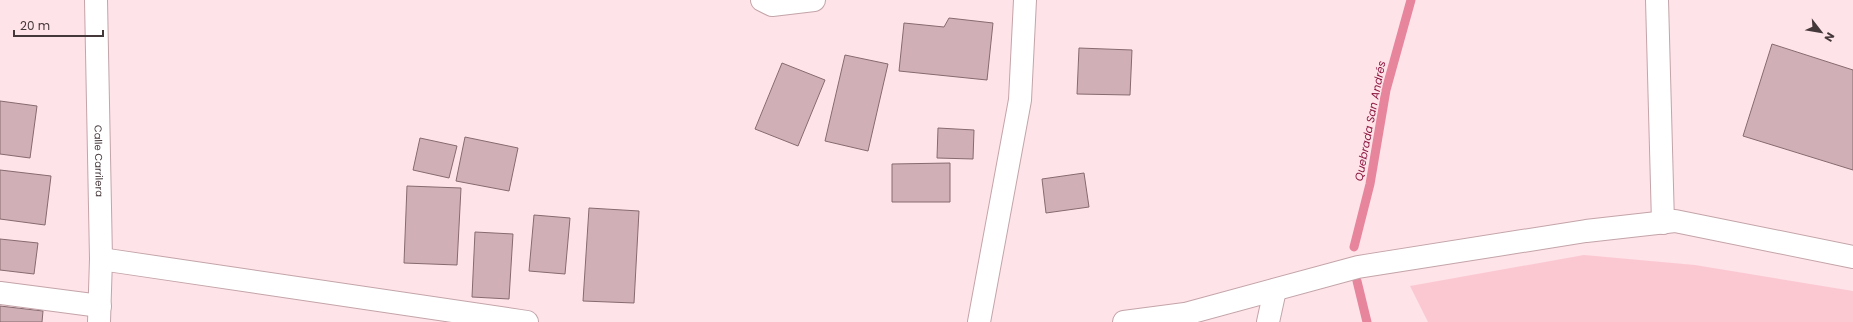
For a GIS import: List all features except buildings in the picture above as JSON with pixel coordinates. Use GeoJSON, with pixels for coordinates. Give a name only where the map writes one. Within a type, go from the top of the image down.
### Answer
{"type":"FeatureCollection","features":[{"type":"Feature","properties":{"kind":"street","name":"Calle Carrilera"},"geometry":{"type":"LineString","coordinates":[[96,0],[102,259],[99,314]]}},
{"type":"Feature","properties":{"kind":"street"},"geometry":{"type":"LineString","coordinates":[[762,0],[772,5],[814,0]]}},
{"type":"Feature","properties":{"kind":"street"},"geometry":{"type":"LineString","coordinates":[[979,322],[1020,100],[1025,0]]}},
{"type":"Feature","properties":{"kind":"street"},"geometry":{"type":"LineString","coordinates":[[1657,0],[1663,223]]}},
{"type":"Feature","properties":{"kind":"street"},"geometry":{"type":"LineString","coordinates":[[1124,322],[1185,314],[1358,267],[1586,231],[1663,223],[1675,222],[1853,257]]}},
{"type":"Feature","properties":{"kind":"street"},"geometry":{"type":"LineString","coordinates":[[102,259],[527,322]]}},
{"type":"Feature","properties":{"kind":"street"},"geometry":{"type":"LineString","coordinates":[[1268,322],[1275,290]]}},
{"type":"Feature","properties":{"kind":"street"},"geometry":{"type":"LineString","coordinates":[[0,293],[99,314]]}},
{"type":"Feature","properties":{"kind":"shaded area"},"geometry":{"type":"Polygon","coordinates":[[[1584,255],[1695,265],[1853,291],[1853,322],[1428,322],[1410,286],[1584,255]]]}},
{"type":"Feature","properties":{"kind":"waterway","name":"Quebrada San Andrés"},"geometry":{"type":"LineString","coordinates":[[1354,247],[1370,184],[1386,90],[1411,0]]}},
{"type":"Feature","properties":{"kind":"waterway","name":"Quebrada San Andrés"},"geometry":{"type":"LineString","coordinates":[[1357,281],[1367,322]]}}]}
